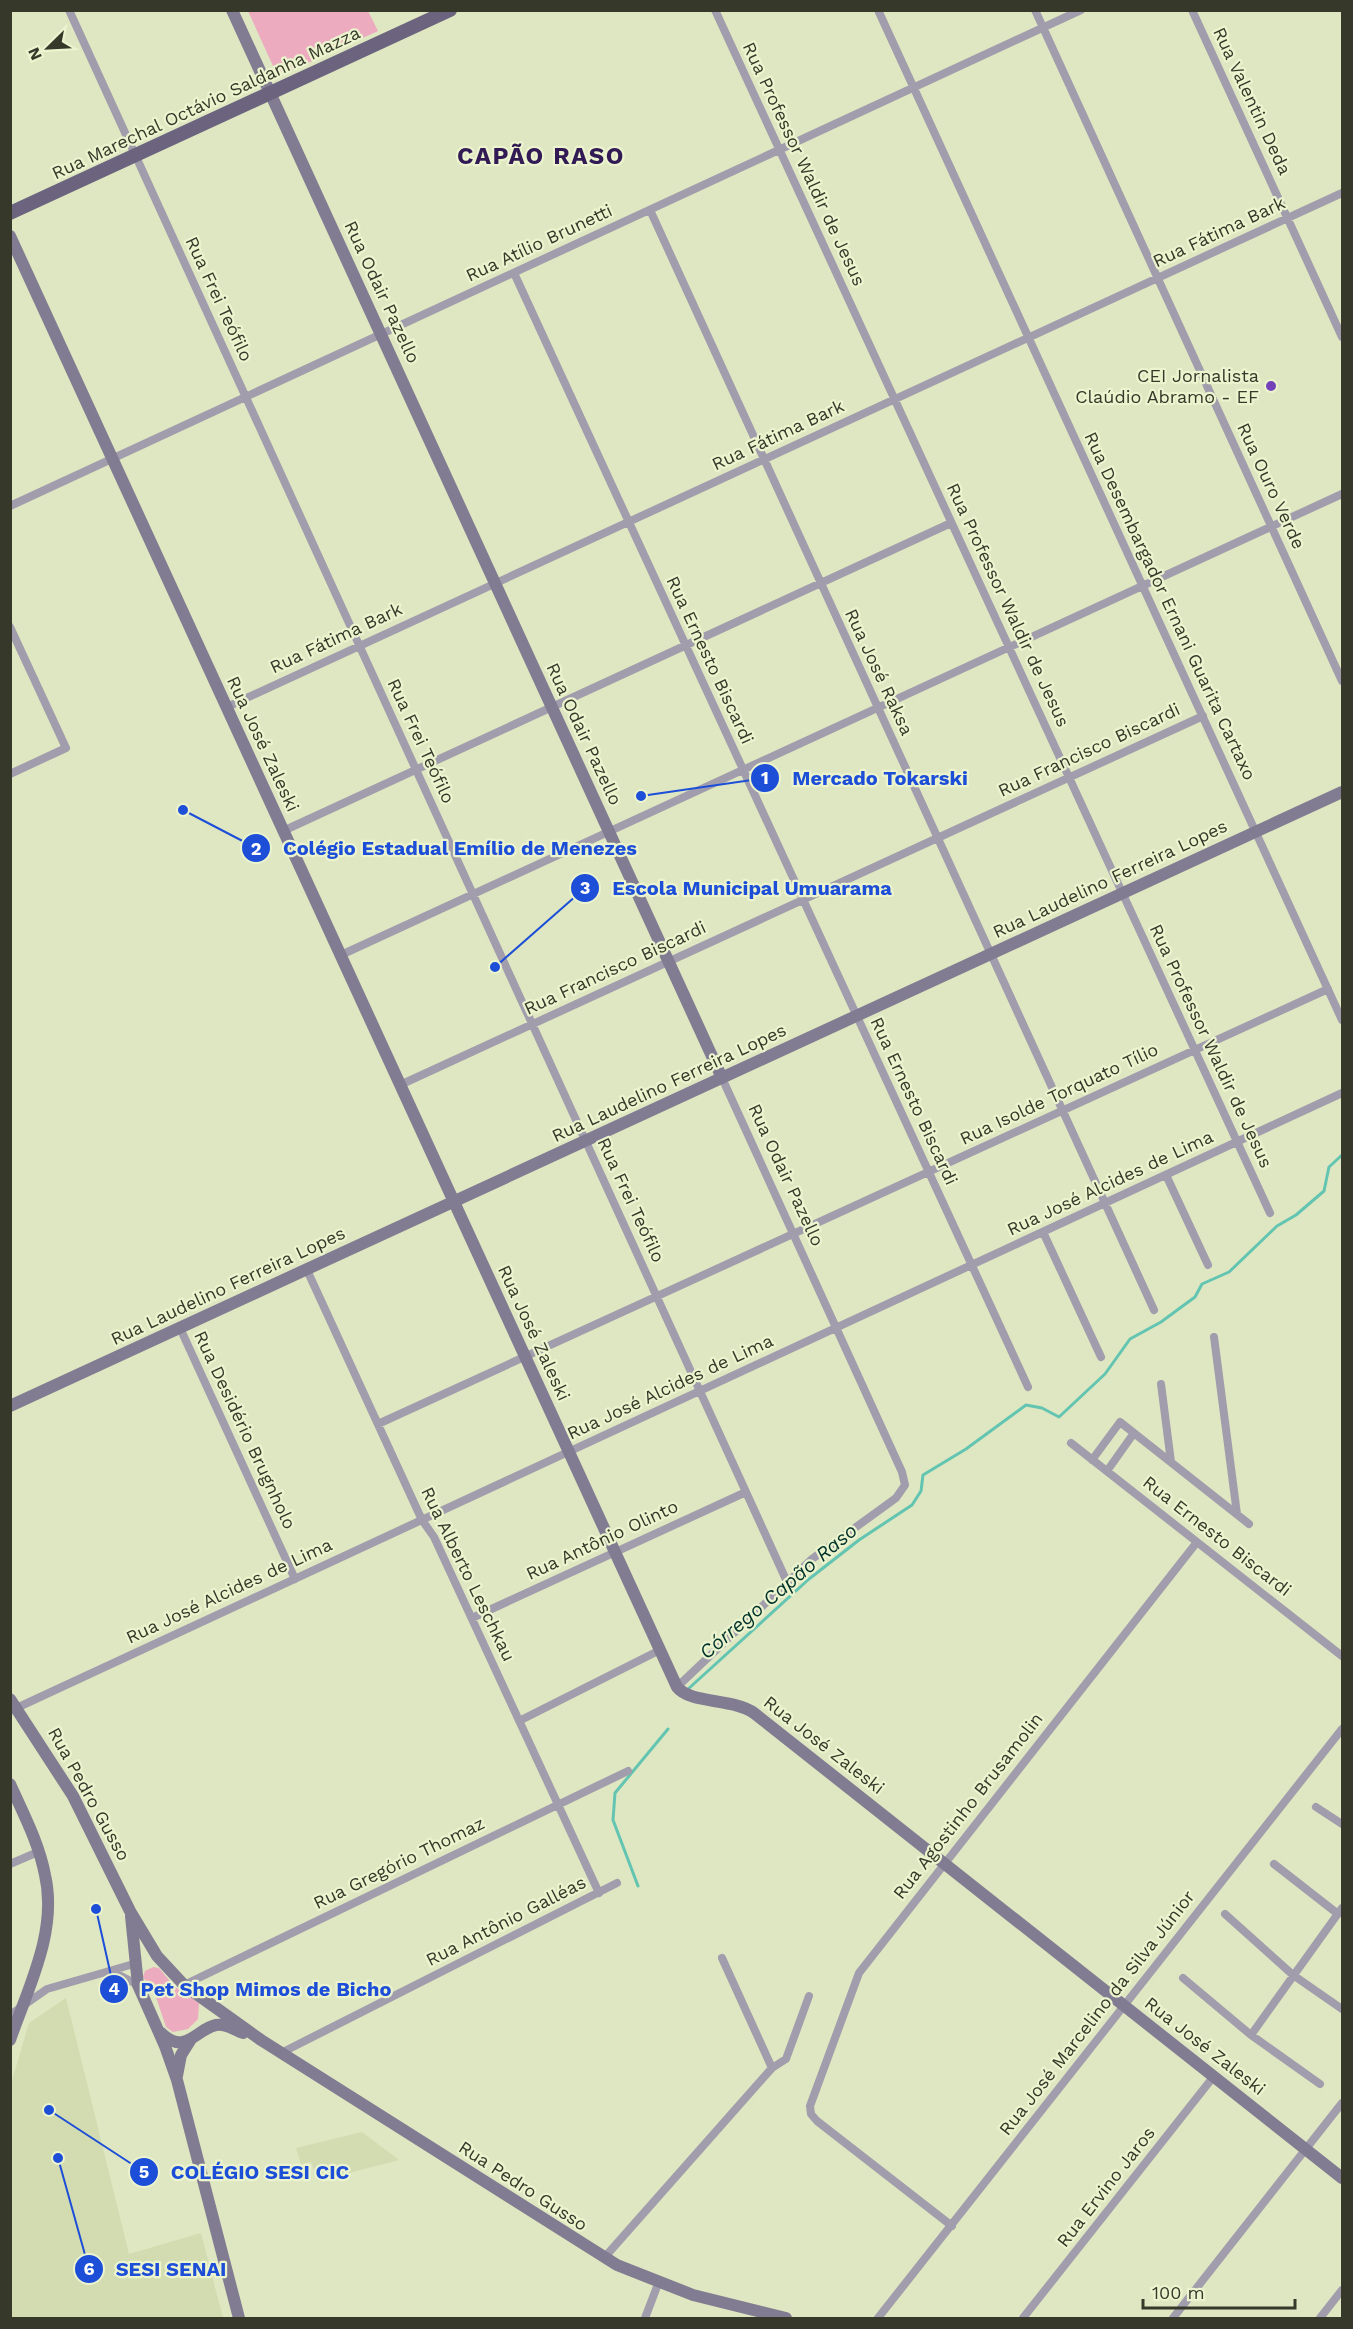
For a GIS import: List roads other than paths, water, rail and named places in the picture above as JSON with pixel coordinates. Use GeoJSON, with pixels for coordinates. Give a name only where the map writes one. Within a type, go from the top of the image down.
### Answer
{"type":"FeatureCollection","features":[{"type":"Feature","properties":{"kind":"main road","name":"Rua Marechal Octávio Saldanha Mazza"},"geometry":{"type":"LineString","coordinates":[[10,213],[450,10]]}},
{"type":"Feature","properties":{"kind":"street","name":"Rua Frei Teófilo"},"geometry":{"type":"LineString","coordinates":[[69,10],[788,1584]]}},
{"type":"Feature","properties":{"kind":"street","name":"Rua Odair Pazello"},"geometry":{"type":"LineString","coordinates":[[232,10],[902,1472],[905,1485],[902,1493],[812,1559],[788,1584]]}},
{"type":"Feature","properties":{"kind":"street","name":"Rua Professor Waldir de Jesus"},"geometry":{"type":"LineString","coordinates":[[715,10],[1270,1213]]}},
{"type":"Feature","properties":{"kind":"street","name":"Rua Desembargador Ernani Guarita Cartaxo"},"geometry":{"type":"LineString","coordinates":[[878,10],[1342,1020]]}},
{"type":"Feature","properties":{"kind":"street","name":"Rua Ouro Verde"},"geometry":{"type":"LineString","coordinates":[[1035,10],[1342,681]]}},
{"type":"Feature","properties":{"kind":"street","name":"Rua Atílio Brunetti"},"geometry":{"type":"LineString","coordinates":[[10,506],[1081,10]]}},
{"type":"Feature","properties":{"kind":"street","name":"Rua Valentin Deda"},"geometry":{"type":"LineString","coordinates":[[1192,10],[1342,337]]}},
{"type":"Feature","properties":{"kind":"street","name":"Rua Fátima Bark"},"geometry":{"type":"LineString","coordinates":[[227,707],[1342,193]]}},
{"type":"Feature","properties":{"kind":"street","name":"Rua José Raksa"},"geometry":{"type":"LineString","coordinates":[[650,210],[1154,1310]]}},
{"type":"Feature","properties":{"kind":"street","name":"Rua José Zaleski"},"geometry":{"type":"LineString","coordinates":[[10,236],[677,1687],[689,1696],[733,1703],[749,1709],[1342,2178]]}},
{"type":"Feature","properties":{"kind":"street","name":"Rua Ernesto Biscardi"},"geometry":{"type":"LineString","coordinates":[[514,273],[1028,1387]]}},
{"type":"Feature","properties":{"kind":"street"},"geometry":{"type":"LineString","coordinates":[[341,955],[1342,494]]}},
{"type":"Feature","properties":{"kind":"street"},"geometry":{"type":"LineString","coordinates":[[284,831],[951,523]]}},
{"type":"Feature","properties":{"kind":"street"},"geometry":{"type":"LineString","coordinates":[[10,627],[66,748],[10,774]]}},
{"type":"Feature","properties":{"kind":"street"},"geometry":{"type":"LineString","coordinates":[[10,655],[21,650]]}},
{"type":"Feature","properties":{"kind":"street","name":"Rua Francisco Biscardi"},"geometry":{"type":"LineString","coordinates":[[400,1085],[1203,716]]}},
{"type":"Feature","properties":{"kind":"street","name":"Rua Laudelino Ferreira Lopes"},"geometry":{"type":"LineString","coordinates":[[10,1406],[1342,792]]}},
{"type":"Feature","properties":{"kind":"street","name":"Rua Isolde Torquato Tílio"},"geometry":{"type":"LineString","coordinates":[[378,1424],[1328,989]]}},
{"type":"Feature","properties":{"kind":"street","name":"Rua José Alcides de Lima"},"geometry":{"type":"LineString","coordinates":[[13,1706],[295,1579],[1342,1093]]}},
{"type":"Feature","properties":{"kind":"street"},"geometry":{"type":"LineString","coordinates":[[1166,1175],[1208,1265]]}},
{"type":"Feature","properties":{"kind":"street"},"geometry":{"type":"LineString","coordinates":[[1043,1232],[1101,1358]]}},
{"type":"Feature","properties":{"kind":"street","name":"Rua Alberto Leschkau"},"geometry":{"type":"LineString","coordinates":[[307,1270],[422,1520],[434,1537],[600,1893]]}},
{"type":"Feature","properties":{"kind":"street","name":"Rua Desidério Brugnholo"},"geometry":{"type":"LineString","coordinates":[[180,1328],[295,1579]]}},
{"type":"Feature","properties":{"kind":"street"},"geometry":{"type":"LineString","coordinates":[[1214,1337],[1237,1514]]}},
{"type":"Feature","properties":{"kind":"street"},"geometry":{"type":"LineString","coordinates":[[1161,1384],[1171,1462]]}},
{"type":"Feature","properties":{"kind":"street"},"geometry":{"type":"LineString","coordinates":[[1092,1460],[1120,1422],[1250,1524]]}},
{"type":"Feature","properties":{"kind":"street"},"geometry":{"type":"LineString","coordinates":[[1107,1471],[1134,1433]]}},
{"type":"Feature","properties":{"kind":"street","name":"Rua Ernesto Biscardi"},"geometry":{"type":"LineString","coordinates":[[1071,1443],[1342,1656]]}},
{"type":"Feature","properties":{"kind":"street","name":"Rua Antônio Olinto"},"geometry":{"type":"LineString","coordinates":[[472,1618],[746,1492]]}},
{"type":"Feature","properties":{"kind":"street","name":"Rua Agostinho Brusamolin"},"geometry":{"type":"LineString","coordinates":[[951,2226],[811,2114],[810,2106],[859,1973],[1197,1542]]}},
{"type":"Feature","properties":{"kind":"street"},"geometry":{"type":"LineString","coordinates":[[677,1687],[788,1584]]}},
{"type":"Feature","properties":{"kind":"street"},"geometry":{"type":"LineString","coordinates":[[519,1721],[660,1650]]}},
{"type":"Feature","properties":{"kind":"street","name":"Rua Pedro Gusso"},"geometry":{"type":"LineString","coordinates":[[13,1706],[73,1796],[130,1911],[157,1956],[184,1985],[261,2040],[604,2259],[658,2284],[786,2319]]}},
{"type":"Feature","properties":{"kind":"street","name":"Rua José Marcelino da Silva Júnior"},"geometry":{"type":"LineString","coordinates":[[878,2319],[1342,1729]]}},
{"type":"Feature","properties":{"kind":"street","name":"Rua Gregório Thomaz"},"geometry":{"type":"LineString","coordinates":[[184,1985],[628,1771]]}},
{"type":"Feature","properties":{"kind":"street"},"geometry":{"type":"LineString","coordinates":[[10,1784],[38,1851],[48,1894],[47,1928],[16,2012],[10,2040]]}},
{"type":"Feature","properties":{"kind":"street"},"geometry":{"type":"LineString","coordinates":[[1316,1807],[1342,1824]]}},
{"type":"Feature","properties":{"kind":"street"},"geometry":{"type":"LineString","coordinates":[[10,1864],[38,1851]]}},
{"type":"Feature","properties":{"kind":"street"},"geometry":{"type":"LineString","coordinates":[[1251,2035],[1340,1911],[1274,1864]]}},
{"type":"Feature","properties":{"kind":"street","name":"Rua Antônio Galléas"},"geometry":{"type":"LineString","coordinates":[[281,2052],[617,1883]]}},
{"type":"Feature","properties":{"kind":"street","name":"Rua Pedro Gusso"},"geometry":{"type":"LineString","coordinates":[[130,1911],[138,1985],[160,2032],[177,2080],[239,2319]]}},
{"type":"Feature","properties":{"kind":"street"},"geometry":{"type":"LineString","coordinates":[[1225,1914],[1293,1976],[1342,2008]]}},
{"type":"Feature","properties":{"kind":"street"},"geometry":{"type":"LineString","coordinates":[[16,2012],[47,1989],[136,1963],[145,1956],[157,1956]]}},
{"type":"Feature","properties":{"kind":"street"},"geometry":{"type":"LineString","coordinates":[[722,1958],[772,2068]]}},
{"type":"Feature","properties":{"kind":"street"},"geometry":{"type":"LineString","coordinates":[[103,1974],[121,1977],[138,1985]]}},
{"type":"Feature","properties":{"kind":"street"},"geometry":{"type":"LineString","coordinates":[[1183,1978],[1251,2035],[1320,2084]]}},
{"type":"Feature","properties":{"kind":"street"},"geometry":{"type":"LineString","coordinates":[[604,2259],[772,2068],[786,2059],[809,1996]]}},
{"type":"Feature","properties":{"kind":"street"},"geometry":{"type":"LineString","coordinates":[[160,2032],[177,2041],[191,2039],[205,2030],[212,2017],[211,2004]]}},
{"type":"Feature","properties":{"kind":"street","name":"Rua Pedro Gusso"},"geometry":{"type":"LineString","coordinates":[[205,2030],[220,2025],[261,2040]]}},
{"type":"Feature","properties":{"kind":"street"},"geometry":{"type":"LineString","coordinates":[[177,2080],[181,2055],[191,2039]]}},
{"type":"Feature","properties":{"kind":"street","name":"Rua Ervino Jaros"},"geometry":{"type":"LineString","coordinates":[[1023,2319],[1214,2076]]}},
{"type":"Feature","properties":{"kind":"street"},"geometry":{"type":"LineString","coordinates":[[1173,2319],[1342,2103]]}},
{"type":"Feature","properties":{"kind":"street"},"geometry":{"type":"LineString","coordinates":[[645,2318],[658,2284]]}},
{"type":"Feature","properties":{"kind":"street"},"geometry":{"type":"LineString","coordinates":[[1320,2319],[1342,2290]]}},
{"type":"Feature","properties":{"kind":"waterway","name":"Córrego Capão Raso"},"geometry":{"type":"LineString","coordinates":[[687,1690],[809,1579],[859,1540],[912,1505],[921,1491],[923,1475],[966,1449],[1026,1405],[1042,1408],[1059,1417],[1105,1374],[1130,1339],[1161,1322],[1195,1297],[1202,1284],[1229,1272],[1277,1226],[1296,1215],[1324,1191],[1329,1167],[1342,1155]]}},
{"type":"Feature","properties":{"kind":"waterway","name":"Córrego Capão Raso"},"geometry":{"type":"LineString","coordinates":[[638,1886],[613,1820],[615,1793],[668,1729]]}},
{"type":"Feature","properties":{"kind":"place","name":"CEI Jornalista Claúdio Abramo - EF"},"geometry":{"type":"Point","coordinates":[1271,386]}},
{"type":"Feature","properties":{"kind":"place","name":"Mercado Tokarski"},"geometry":{"type":"Point","coordinates":[641,796]}},
{"type":"Feature","properties":{"kind":"place","name":"Colégio Estadual Emílio de Menezes"},"geometry":{"type":"Point","coordinates":[183,810]}},
{"type":"Feature","properties":{"kind":"place","name":"Escola Municipal Umuarama"},"geometry":{"type":"Point","coordinates":[495,967]}},
{"type":"Feature","properties":{"kind":"place","name":"Pet Shop Mimos de Bicho"},"geometry":{"type":"Point","coordinates":[96,1909]}},
{"type":"Feature","properties":{"kind":"place","name":"COLÉGIO SESI CIC"},"geometry":{"type":"Point","coordinates":[49,2110]}},
{"type":"Feature","properties":{"kind":"place","name":"SESI SENAI"},"geometry":{"type":"Point","coordinates":[58,2158]}},
{"type":"Feature","properties":{"kind":"district","name":"CAPÃO RASO"},"geometry":{"type":"Point","coordinates":[541,156]}}]}
